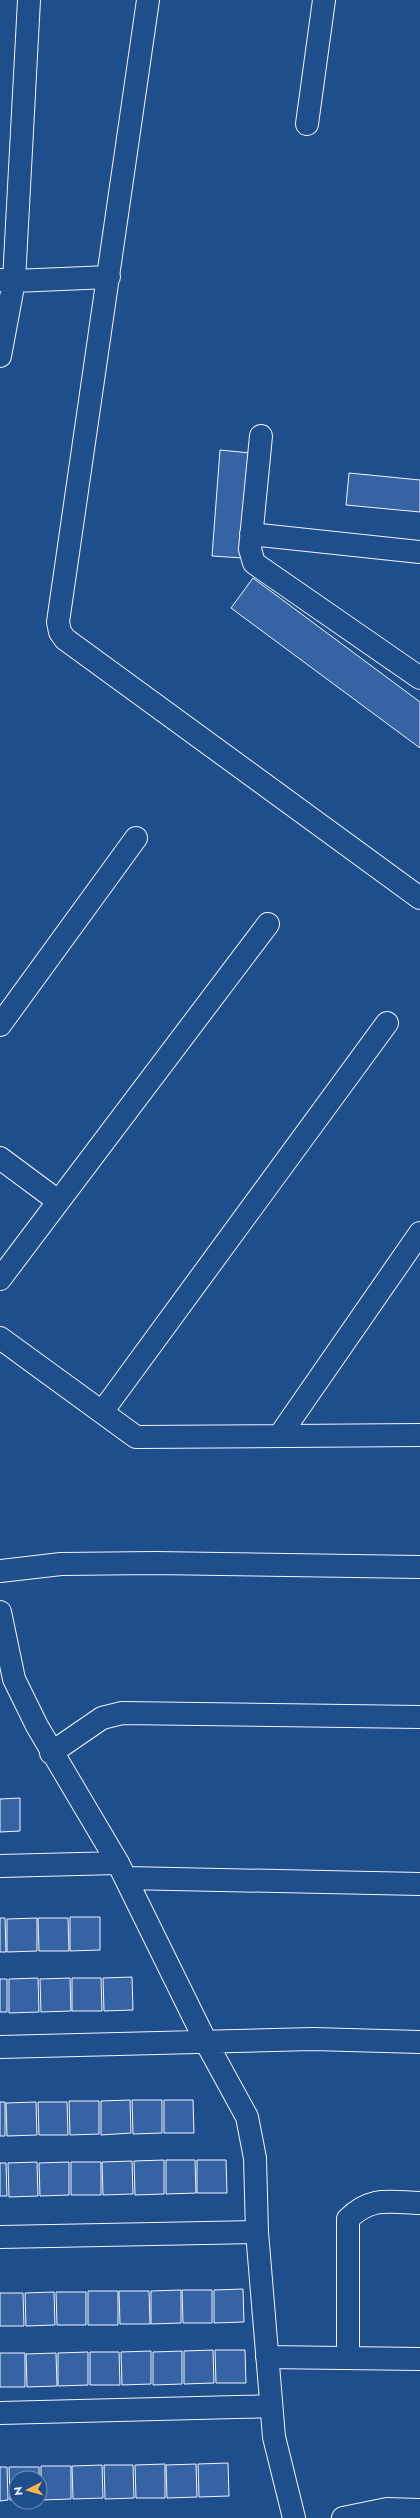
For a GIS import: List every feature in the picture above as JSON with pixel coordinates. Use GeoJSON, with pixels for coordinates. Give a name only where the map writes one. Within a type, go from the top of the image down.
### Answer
{"type":"FeatureCollection","features":[{"type":"Feature","properties":{"kind":"street"},"geometry":{"type":"LineString","coordinates":[[0,356],[29,0]]}},
{"type":"Feature","properties":{"kind":"street"},"geometry":{"type":"LineString","coordinates":[[148,0],[58,622],[60,632],[64,639],[420,898]]}},
{"type":"Feature","properties":{"kind":"street"},"geometry":{"type":"LineString","coordinates":[[307,124],[324,0]]}},
{"type":"Feature","properties":{"kind":"street"},"geometry":{"type":"LineString","coordinates":[[7,280],[109,277]]}},
{"type":"Feature","properties":{"kind":"street"},"geometry":{"type":"LineString","coordinates":[[261,436],[249,554],[259,567],[420,678]]}},
{"type":"Feature","properties":{"kind":"street"},"geometry":{"type":"LineString","coordinates":[[251,534],[420,552]]}},
{"type":"Feature","properties":{"kind":"street"},"geometry":{"type":"LineString","coordinates":[[0,1025],[136,838]]}},
{"type":"Feature","properties":{"kind":"street"},"geometry":{"type":"LineString","coordinates":[[0,1279],[268,924]]}},
{"type":"Feature","properties":{"kind":"street"},"geometry":{"type":"LineString","coordinates":[[102,1412],[387,1023]]}},
{"type":"Feature","properties":{"kind":"street"},"geometry":{"type":"LineString","coordinates":[[0,1158],[58,1201]]}},
{"type":"Feature","properties":{"kind":"street"},"geometry":{"type":"LineString","coordinates":[[280,1436],[420,1233]]}},
{"type":"Feature","properties":{"kind":"street"},"geometry":{"type":"LineString","coordinates":[[0,1338],[132,1434],[141,1437],[420,1435]]}},
{"type":"Feature","properties":{"kind":"street"},"geometry":{"type":"LineString","coordinates":[[0,1571],[61,1564],[154,1562],[420,1567]]}},
{"type":"Feature","properties":{"kind":"street"},"geometry":{"type":"LineString","coordinates":[[0,1612],[7,1679],[122,1870],[206,2042],[247,2117],[255,2158],[257,2232],[274,2437],[294,2518]]}},
{"type":"Feature","properties":{"kind":"street"},"geometry":{"type":"LineString","coordinates":[[51,1753],[102,1718],[122,1713],[420,1717]]}},
{"type":"Feature","properties":{"kind":"street"},"geometry":{"type":"LineString","coordinates":[[0,1866],[122,1870],[420,1884]]}},
{"type":"Feature","properties":{"kind":"street"},"geometry":{"type":"LineString","coordinates":[[0,2046],[313,2039],[420,2042]]}},
{"type":"Feature","properties":{"kind":"street"},"geometry":{"type":"LineString","coordinates":[[348,2358],[348,2219],[360,2207],[375,2201],[420,2203]]}},
{"type":"Feature","properties":{"kind":"street"},"geometry":{"type":"LineString","coordinates":[[0,2237],[257,2232]]}},
{"type":"Feature","properties":{"kind":"street"},"geometry":{"type":"LineString","coordinates":[[267,2357],[420,2359]]}},
{"type":"Feature","properties":{"kind":"street"},"geometry":{"type":"LineString","coordinates":[[0,2413],[271,2406]]}},
{"type":"Feature","properties":{"kind":"street"},"geometry":{"type":"LineString","coordinates":[[343,2518],[388,2510],[420,2510]]}},
{"type":"Feature","properties":{"kind":"building"},"geometry":{"type":"Polygon","coordinates":[[[220,450],[251,453],[243,558],[212,556],[220,450]]]}},
{"type":"Feature","properties":{"kind":"building"},"geometry":{"type":"Polygon","coordinates":[[[349,473],[420,480],[420,512],[346,505],[349,473]]]}},
{"type":"Feature","properties":{"kind":"building"},"geometry":{"type":"Polygon","coordinates":[[[253,578],[420,702],[420,748],[231,608],[253,578]]]}},
{"type":"Feature","properties":{"kind":"building"},"geometry":{"type":"Polygon","coordinates":[[[20,1798],[20,1831],[0,1832],[0,1799],[20,1798]]]}},
{"type":"Feature","properties":{"kind":"building"},"geometry":{"type":"Polygon","coordinates":[[[70,1917],[100,1917],[100,1950],[70,1951],[70,1917]]]}},
{"type":"Feature","properties":{"kind":"building"},"geometry":{"type":"Polygon","coordinates":[[[0,1918],[5,1918],[6,1952],[0,1952],[0,1918]]]}},
{"type":"Feature","properties":{"kind":"building"},"geometry":{"type":"Polygon","coordinates":[[[37,1918],[37,1951],[7,1952],[7,1919],[37,1918]]]}},
{"type":"Feature","properties":{"kind":"building"},"geometry":{"type":"Polygon","coordinates":[[[38,1918],[68,1918],[69,1951],[39,1951],[38,1918]]]}},
{"type":"Feature","properties":{"kind":"building"},"geometry":{"type":"Polygon","coordinates":[[[132,1977],[133,2010],[104,2011],[103,1978],[132,1977]]]}},
{"type":"Feature","properties":{"kind":"building"},"geometry":{"type":"Polygon","coordinates":[[[38,1978],[39,2012],[9,2013],[9,1979],[38,1978]]]}},
{"type":"Feature","properties":{"kind":"building"},"geometry":{"type":"Polygon","coordinates":[[[70,1978],[71,2011],[41,2012],[40,1979],[70,1978]]]}},
{"type":"Feature","properties":{"kind":"building"},"geometry":{"type":"Polygon","coordinates":[[[72,1978],[101,1978],[102,2011],[72,2011],[72,1978]]]}},
{"type":"Feature","properties":{"kind":"building"},"geometry":{"type":"Polygon","coordinates":[[[0,1979],[7,1979],[7,2012],[0,2012],[0,1979]]]}},
{"type":"Feature","properties":{"kind":"building"},"geometry":{"type":"Polygon","coordinates":[[[130,2100],[131,2133],[101,2135],[101,2101],[130,2100]]]}},
{"type":"Feature","properties":{"kind":"building"},"geometry":{"type":"Polygon","coordinates":[[[132,2100],[162,2100],[162,2133],[133,2134],[132,2100]]]}},
{"type":"Feature","properties":{"kind":"building"},"geometry":{"type":"Polygon","coordinates":[[[164,2100],[193,2100],[194,2133],[164,2133],[164,2100]]]}},
{"type":"Feature","properties":{"kind":"building"},"geometry":{"type":"Polygon","coordinates":[[[69,2101],[99,2101],[99,2134],[70,2135],[69,2101]]]}},
{"type":"Feature","properties":{"kind":"building"},"geometry":{"type":"Polygon","coordinates":[[[0,2102],[5,2102],[5,2136],[0,2136],[0,2102]]]}},
{"type":"Feature","properties":{"kind":"building"},"geometry":{"type":"Polygon","coordinates":[[[36,2102],[37,2135],[7,2136],[6,2103],[36,2102]]]}},
{"type":"Feature","properties":{"kind":"building"},"geometry":{"type":"Polygon","coordinates":[[[38,2102],[67,2102],[68,2135],[39,2135],[38,2102]]]}},
{"type":"Feature","properties":{"kind":"building"},"geometry":{"type":"Polygon","coordinates":[[[164,2160],[164,2194],[135,2195],[134,2161],[164,2160]]]}},
{"type":"Feature","properties":{"kind":"building"},"geometry":{"type":"Polygon","coordinates":[[[166,2160],[195,2160],[196,2193],[166,2194],[166,2160]]]}},
{"type":"Feature","properties":{"kind":"building"},"geometry":{"type":"Polygon","coordinates":[[[197,2160],[226,2160],[227,2193],[197,2193],[197,2160]]]}},
{"type":"Feature","properties":{"kind":"building"},"geometry":{"type":"Polygon","coordinates":[[[132,2161],[133,2194],[103,2195],[102,2162],[132,2161]]]}},
{"type":"Feature","properties":{"kind":"building"},"geometry":{"type":"Polygon","coordinates":[[[37,2162],[38,2196],[9,2197],[8,2163],[37,2162]]]}},
{"type":"Feature","properties":{"kind":"building"},"geometry":{"type":"Polygon","coordinates":[[[69,2162],[69,2195],[40,2196],[39,2163],[69,2162]]]}},
{"type":"Feature","properties":{"kind":"building"},"geometry":{"type":"Polygon","coordinates":[[[71,2162],[101,2162],[101,2195],[71,2195],[71,2162]]]}},
{"type":"Feature","properties":{"kind":"building"},"geometry":{"type":"Polygon","coordinates":[[[0,2163],[6,2163],[7,2196],[0,2196],[0,2163]]]}},
{"type":"Feature","properties":{"kind":"building"},"geometry":{"type":"Polygon","coordinates":[[[243,2289],[244,2322],[214,2323],[214,2290],[243,2289]]]}},
{"type":"Feature","properties":{"kind":"building"},"geometry":{"type":"Polygon","coordinates":[[[181,2290],[181,2323],[151,2324],[151,2291],[181,2290]]]}},
{"type":"Feature","properties":{"kind":"building"},"geometry":{"type":"Polygon","coordinates":[[[182,2290],[212,2290],[212,2323],[183,2323],[182,2290]]]}},
{"type":"Feature","properties":{"kind":"building"},"geometry":{"type":"Polygon","coordinates":[[[88,2291],[118,2291],[118,2325],[88,2325],[88,2291]]]}},
{"type":"Feature","properties":{"kind":"building"},"geometry":{"type":"Polygon","coordinates":[[[119,2291],[149,2291],[150,2324],[120,2324],[119,2291]]]}},
{"type":"Feature","properties":{"kind":"building"},"geometry":{"type":"Polygon","coordinates":[[[54,2292],[55,2325],[26,2326],[25,2293],[54,2292]]]}},
{"type":"Feature","properties":{"kind":"building"},"geometry":{"type":"Polygon","coordinates":[[[56,2292],[86,2292],[86,2325],[57,2325],[56,2292]]]}},
{"type":"Feature","properties":{"kind":"building"},"geometry":{"type":"Polygon","coordinates":[[[0,2293],[23,2293],[24,2326],[0,2326],[0,2293]]]}},
{"type":"Feature","properties":{"kind":"building"},"geometry":{"type":"Polygon","coordinates":[[[213,2350],[214,2383],[184,2384],[184,2351],[213,2350]]]}},
{"type":"Feature","properties":{"kind":"building"},"geometry":{"type":"Polygon","coordinates":[[[215,2350],[245,2350],[246,2383],[216,2383],[215,2350]]]}},
{"type":"Feature","properties":{"kind":"building"},"geometry":{"type":"Polygon","coordinates":[[[151,2351],[151,2384],[122,2385],[121,2352],[151,2351]]]}},
{"type":"Feature","properties":{"kind":"building"},"geometry":{"type":"Polygon","coordinates":[[[182,2351],[182,2384],[153,2385],[153,2352],[182,2351]]]}},
{"type":"Feature","properties":{"kind":"building"},"geometry":{"type":"Polygon","coordinates":[[[88,2352],[88,2385],[58,2386],[58,2353],[88,2352]]]}},
{"type":"Feature","properties":{"kind":"building"},"geometry":{"type":"Polygon","coordinates":[[[90,2352],[119,2352],[120,2385],[90,2385],[90,2352]]]}},
{"type":"Feature","properties":{"kind":"building"},"geometry":{"type":"Polygon","coordinates":[[[0,2353],[25,2353],[25,2387],[0,2387],[0,2353]]]}},
{"type":"Feature","properties":{"kind":"building"},"geometry":{"type":"Polygon","coordinates":[[[56,2353],[57,2386],[27,2387],[26,2354],[56,2353]]]}},
{"type":"Feature","properties":{"kind":"building"},"geometry":{"type":"Polygon","coordinates":[[[228,2463],[229,2496],[199,2497],[198,2464],[228,2463]]]}},
{"type":"Feature","properties":{"kind":"building"},"geometry":{"type":"Polygon","coordinates":[[[165,2464],[165,2498],[136,2498],[135,2465],[165,2464]]]}},
{"type":"Feature","properties":{"kind":"building"},"geometry":{"type":"Polygon","coordinates":[[[196,2464],[197,2497],[167,2498],[166,2465],[196,2464]]]}},
{"type":"Feature","properties":{"kind":"building"},"geometry":{"type":"Polygon","coordinates":[[[102,2465],[103,2498],[73,2499],[72,2466],[102,2465]]]}},
{"type":"Feature","properties":{"kind":"building"},"geometry":{"type":"Polygon","coordinates":[[[104,2465],[133,2465],[134,2498],[105,2499],[104,2465]]]}},
{"type":"Feature","properties":{"kind":"building"},"geometry":{"type":"Polygon","coordinates":[[[41,2466],[71,2466],[71,2499],[48,2500],[48,2470],[41,2470],[41,2466]]]}},
{"type":"Feature","properties":{"kind":"building"},"geometry":{"type":"Polygon","coordinates":[[[0,2467],[7,2467],[8,2500],[0,2501],[0,2467]]]}},
{"type":"Feature","properties":{"kind":"building"},"geometry":{"type":"Polygon","coordinates":[[[9,2467],[39,2467],[39,2470],[9,2470],[9,2467]]]}}]}
